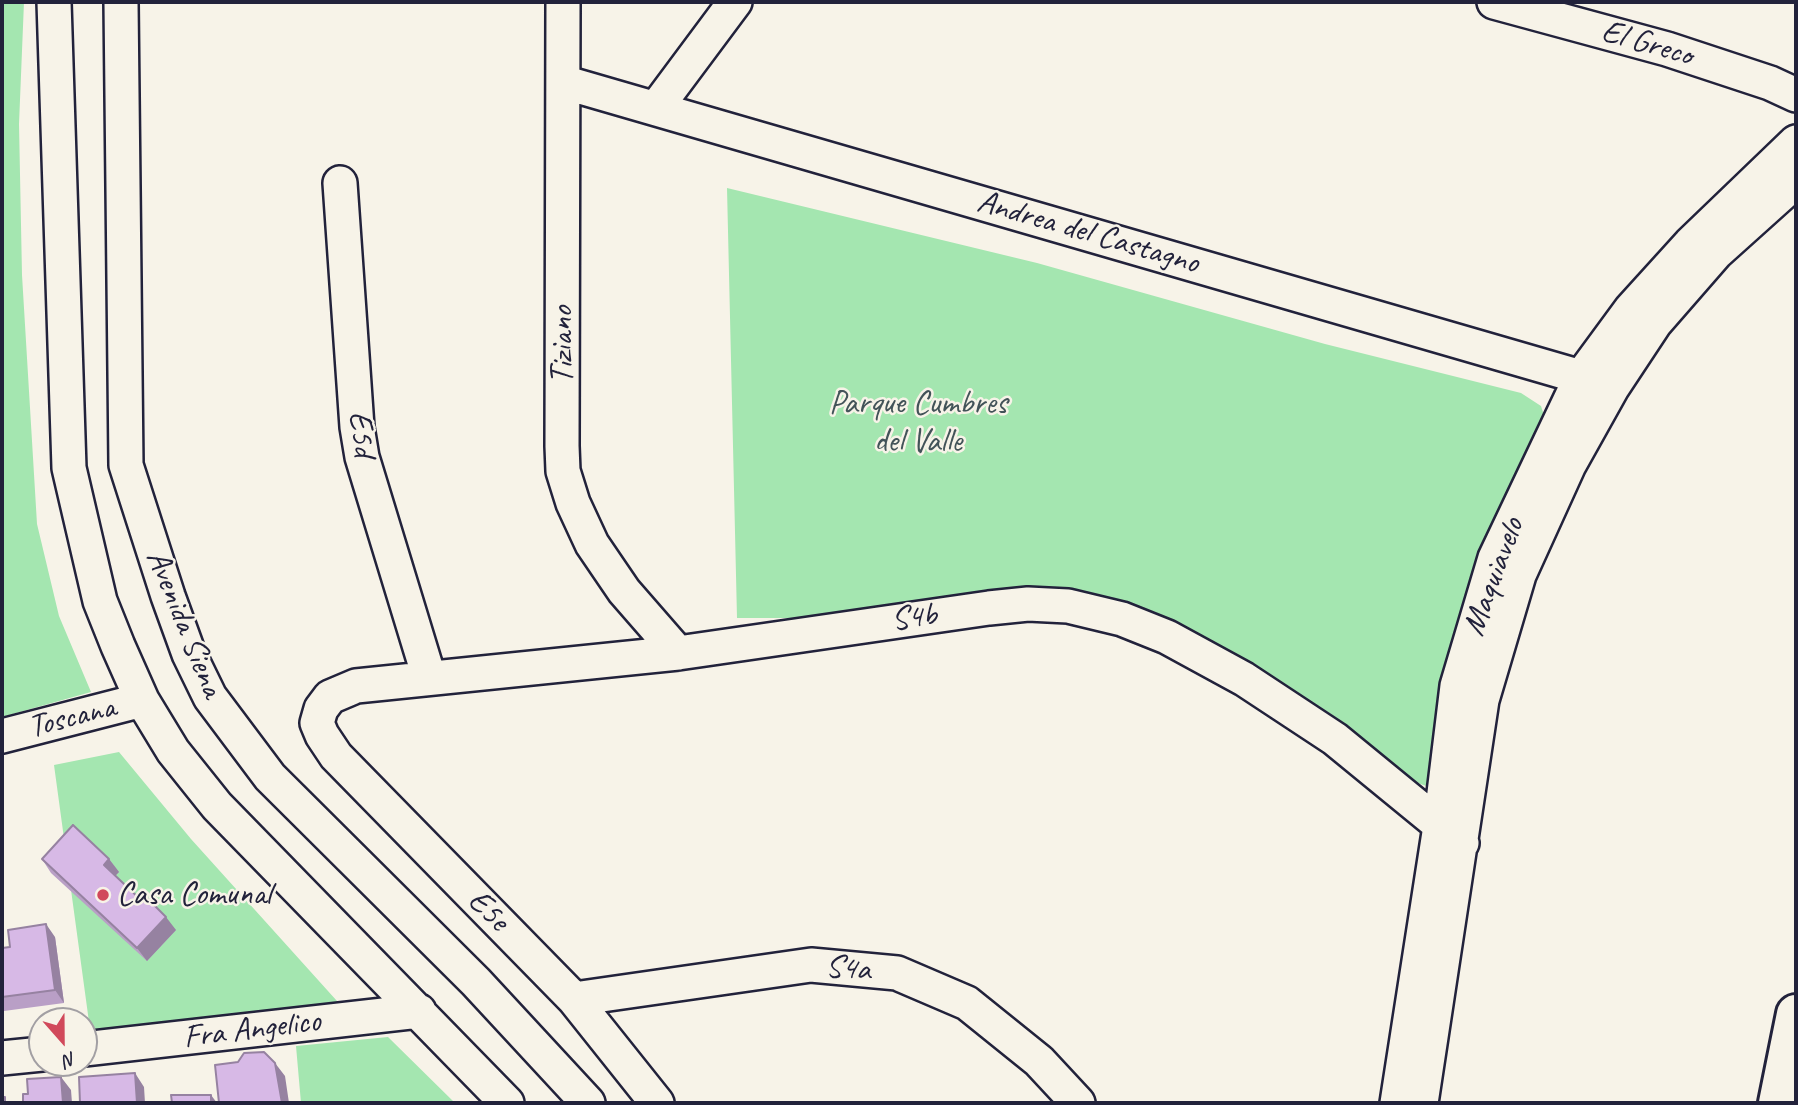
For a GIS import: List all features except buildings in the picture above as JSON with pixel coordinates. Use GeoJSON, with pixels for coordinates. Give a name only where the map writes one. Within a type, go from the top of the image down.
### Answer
{"type":"FeatureCollection","features":[{"type":"Feature","properties":{"kind":"main road"},"geometry":{"type":"LineString","coordinates":[[1778,1103],[1796,1014]]}},
{"type":"Feature","properties":{"kind":"street","name":"Avenida Siena"},"geometry":{"type":"LineString","coordinates":[[54,2],[69,468],[100,601],[142,700],[173,751],[217,806],[507,1103]]}},
{"type":"Feature","properties":{"kind":"street","name":"Avenida Siena"},"geometry":{"type":"LineString","coordinates":[[121,2],[126,465],[189,654],[210,697],[270,777],[476,982],[588,1103]]}},
{"type":"Feature","properties":{"kind":"street","name":"Tiziano"},"geometry":{"type":"LineString","coordinates":[[564,2],[563,471],[573,503],[592,544],[624,591],[678,653]]}},
{"type":"Feature","properties":{"kind":"street"},"geometry":{"type":"LineString","coordinates":[[656,108],[736,2]]}},
{"type":"Feature","properties":{"kind":"street","name":"El Greco"},"geometry":{"type":"LineString","coordinates":[[1494,2],[1667,49],[1770,83],[1796,95]]}},
{"type":"Feature","properties":{"kind":"street","name":"Andrea del Castagno"},"geometry":{"type":"LineString","coordinates":[[563,82],[1612,388]]}},
{"type":"Feature","properties":{"kind":"street","name":"Maquiavelo"},"geometry":{"type":"LineString","coordinates":[[1421,1103],[1451,834],[1457,686],[1495,558],[1581,377],[1631,309],[1690,244],[1796,142]]}},
{"type":"Feature","properties":{"kind":"street","name":"Maquiavelo"},"geometry":{"type":"LineString","coordinates":[[1397,1103],[1451,834],[1482,700],[1519,575],[1569,465],[1612,388],[1655,323],[1716,253],[1796,181]]}},
{"type":"Feature","properties":{"kind":"street","name":"E5d"},"geometry":{"type":"LineString","coordinates":[[340,183],[357,427],[362,457],[429,677]]}},
{"type":"Feature","properties":{"kind":"street","name":"S4b"},"geometry":{"type":"LineString","coordinates":[[317,723],[321,709],[330,696],[356,686],[678,653],[989,608],[1028,604],[1068,606],[1122,619],[1167,638],[1244,679],[1335,739],[1451,834]]}},
{"type":"Feature","properties":{"kind":"street","name":"Toscana"},"geometry":{"type":"LineString","coordinates":[[2,736],[142,700]]}},
{"type":"Feature","properties":{"kind":"street","name":"E5e"},"geometry":{"type":"LineString","coordinates":[[317,723],[322,736],[351,772],[574,999],[657,1103]]}},
{"type":"Feature","properties":{"kind":"street","name":"S4a"},"geometry":{"type":"LineString","coordinates":[[574,999],[811,965],[897,973],[967,1003],[1040,1061],[1078,1103]]}},
{"type":"Feature","properties":{"kind":"street","name":"Fra Angelico"},"geometry":{"type":"LineString","coordinates":[[98,1047],[419,1011]]}},
{"type":"Feature","properties":{"kind":"street"},"geometry":{"type":"LineString","coordinates":[[2,1058],[28,1055]]}},
{"type":"Feature","properties":{"kind":"green space"},"geometry":{"type":"Polygon","coordinates":[[[2,2],[24,2],[19,124],[22,275],[37,524],[59,616],[91,692],[2,717],[2,2]]]}},
{"type":"Feature","properties":{"kind":"green space","name":"Parque Cumbres del Valle"},"geometry":{"type":"Polygon","coordinates":[[[727,188],[1037,263],[1325,344],[1521,393],[1541,406],[1548,428],[1435,789],[1409,780],[1331,714],[1155,612],[1077,592],[799,618],[737,618],[727,188]]]}},
{"type":"Feature","properties":{"kind":"green space"},"geometry":{"type":"Polygon","coordinates":[[[119,752],[191,839],[346,1011],[98,1043],[98,1007],[87,1007],[54,765],[119,752]]]}},
{"type":"Feature","properties":{"kind":"green space"},"geometry":{"type":"Polygon","coordinates":[[[388,1037],[455,1103],[301,1103],[296,1046],[388,1037]]]}},
{"type":"Feature","properties":{"kind":"place","name":"Casa Comunal"},"geometry":{"type":"Point","coordinates":[103,895]}}]}
